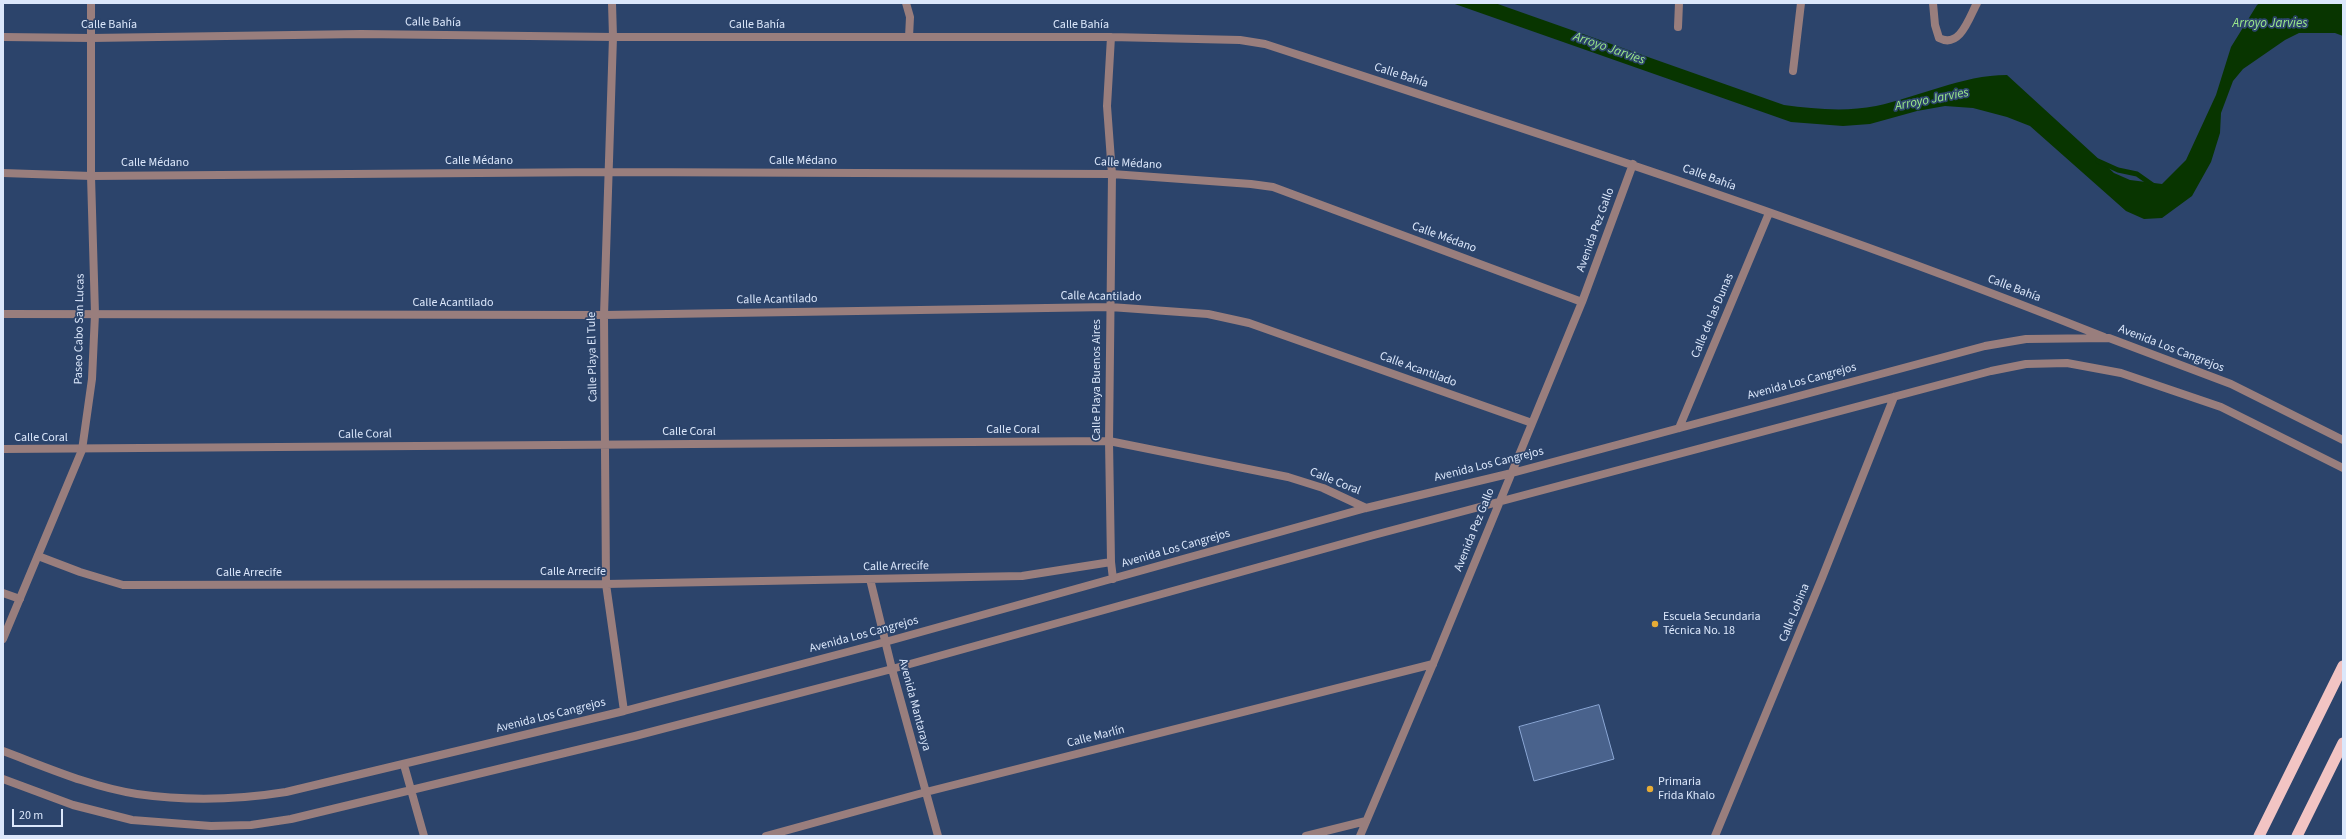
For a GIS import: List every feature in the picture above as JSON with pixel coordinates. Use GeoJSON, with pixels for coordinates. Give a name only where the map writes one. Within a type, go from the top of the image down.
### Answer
{"type":"FeatureCollection","features":[{"type":"Feature","properties":{"kind":"highway"},"geometry":{"type":"LineString","coordinates":[[2259,836],[2343,666]]}},
{"type":"Feature","properties":{"kind":"highway"},"geometry":{"type":"LineString","coordinates":[[2297,836],[2343,743]]}},
{"type":"Feature","properties":{"kind":"street","name":"Paseo Cabo San Lucas"},"geometry":{"type":"LineString","coordinates":[[3,639],[82,450],[92,379],[94,314],[91,176],[91,3]]}},
{"type":"Feature","properties":{"kind":"street","name":"Calle Playa El Tule"},"geometry":{"type":"LineString","coordinates":[[612,3],[613,37],[604,315],[606,584],[624,710]]}},
{"type":"Feature","properties":{"kind":"street"},"geometry":{"type":"LineString","coordinates":[[906,3],[910,16],[909,37]]}},
{"type":"Feature","properties":{"kind":"street"},"geometry":{"type":"LineString","coordinates":[[1678,28],[1680,3]]}},
{"type":"Feature","properties":{"kind":"street"},"geometry":{"type":"LineString","coordinates":[[1793,71],[1801,3]]}},
{"type":"Feature","properties":{"kind":"street"},"geometry":{"type":"LineString","coordinates":[[1933,3],[1935,25],[1939,38],[1944,41],[1954,40],[1961,34],[1976,3]]}},
{"type":"Feature","properties":{"kind":"street","name":"Calle Bahía"},"geometry":{"type":"LineString","coordinates":[[3,36],[91,38],[361,34],[613,37],[1112,37],[1240,40],[1265,44],[1633,164],[2018,302],[2109,338]]}},
{"type":"Feature","properties":{"kind":"street","name":"Calle Playa Buenos Aires"},"geometry":{"type":"LineString","coordinates":[[1112,37],[1107,106],[1112,174],[1109,441],[1111,562],[1113,579]]}},
{"type":"Feature","properties":{"kind":"street","name":"Avenida Pez Gallo"},"geometry":{"type":"LineString","coordinates":[[1360,836],[1433,664],[1582,302],[1633,164]]}},
{"type":"Feature","properties":{"kind":"street","name":"Calle Médano"},"geometry":{"type":"LineString","coordinates":[[3,173],[91,176],[608,172],[1112,174],[1272,187],[1582,302]]}},
{"type":"Feature","properties":{"kind":"street","name":"Calle de las Dunas"},"geometry":{"type":"LineString","coordinates":[[1679,428],[1770,213]]}},
{"type":"Feature","properties":{"kind":"street","name":"Calle Acantilado"},"geometry":{"type":"LineString","coordinates":[[3,314],[604,315],[1110,307],[1230,317],[1532,423]]}},
{"type":"Feature","properties":{"kind":"street","name":"Avenida Los Cangrejos"},"geometry":{"type":"LineString","coordinates":[[3,751],[80,779],[136,794],[212,800],[248,798],[286,792],[624,710],[885,642],[1366,508],[1512,473],[1985,346],[2026,339],[2109,338],[2231,384],[2343,440]]}},
{"type":"Feature","properties":{"kind":"street"},"geometry":{"type":"LineString","coordinates":[[3,779],[73,805],[132,820],[211,826],[251,825],[291,818],[635,736],[892,669],[1366,537],[1894,397],[2005,368],[2026,364],[2067,363],[2120,373],[2221,408],[2343,468]]}},
{"type":"Feature","properties":{"kind":"street","name":"Calle Lobina"},"geometry":{"type":"LineString","coordinates":[[1715,836],[1822,578],[1894,397]]}},
{"type":"Feature","properties":{"kind":"street","name":"Calle Coral"},"geometry":{"type":"LineString","coordinates":[[3,449],[82,450],[1109,441],[1288,477],[1323,488],[1366,508]]}},
{"type":"Feature","properties":{"kind":"street","name":"Calle Arrecife"},"geometry":{"type":"LineString","coordinates":[[38,556],[80,572],[123,585],[606,584],[1022,576],[1111,562]]}},
{"type":"Feature","properties":{"kind":"street","name":"Avenida Mantaraya"},"geometry":{"type":"LineString","coordinates":[[870,579],[892,669],[938,836]]}},
{"type":"Feature","properties":{"kind":"street"},"geometry":{"type":"LineString","coordinates":[[3,592],[20,599]]}},
{"type":"Feature","properties":{"kind":"street","name":"Calle Marlín"},"geometry":{"type":"LineString","coordinates":[[766,836],[926,792],[1433,664]]}},
{"type":"Feature","properties":{"kind":"street"},"geometry":{"type":"LineString","coordinates":[[404,764],[424,836]]}},
{"type":"Feature","properties":{"kind":"street"},"geometry":{"type":"LineString","coordinates":[[1306,836],[1366,821]]}},
{"type":"Feature","properties":{"kind":"water","name":"Arroyo Jarvies"},"geometry":{"type":"Polygon","coordinates":[[[1452,3],[1495,3],[1784,105],[1807,108],[1865,108],[1892,102],[1957,82],[1990,76],[2007,75],[2114,173],[2130,180],[2162,184],[2186,160],[2216,95],[2231,47],[2257,5],[2260,3],[2343,3],[2343,36],[2335,33],[2299,33],[2285,40],[2243,69],[2233,81],[2221,113],[2220,133],[2211,162],[2192,196],[2162,218],[2144,219],[2126,211],[2030,126],[2007,117],[1973,108],[1945,106],[1917,111],[1870,124],[1843,126],[1791,122],[1452,3]]]}},
{"type":"Feature","properties":{"kind":"building"},"geometry":{"type":"Polygon","coordinates":[[[1599,705],[1614,759],[1534,781],[1519,727],[1599,705]]]}},
{"type":"Feature","properties":{"kind":"waterway","name":"Arroyo Jarvies"},"geometry":{"type":"LineString","coordinates":[[2098,161],[2118,170],[2137,174],[2154,186]]}},
{"type":"Feature","properties":{"kind":"place","name":"Escuela Secundaria Técnica No. 18"},"geometry":{"type":"Point","coordinates":[1655,624]}},
{"type":"Feature","properties":{"kind":"place","name":"Primaria Frida Khalo"},"geometry":{"type":"Point","coordinates":[1650,789]}}]}
